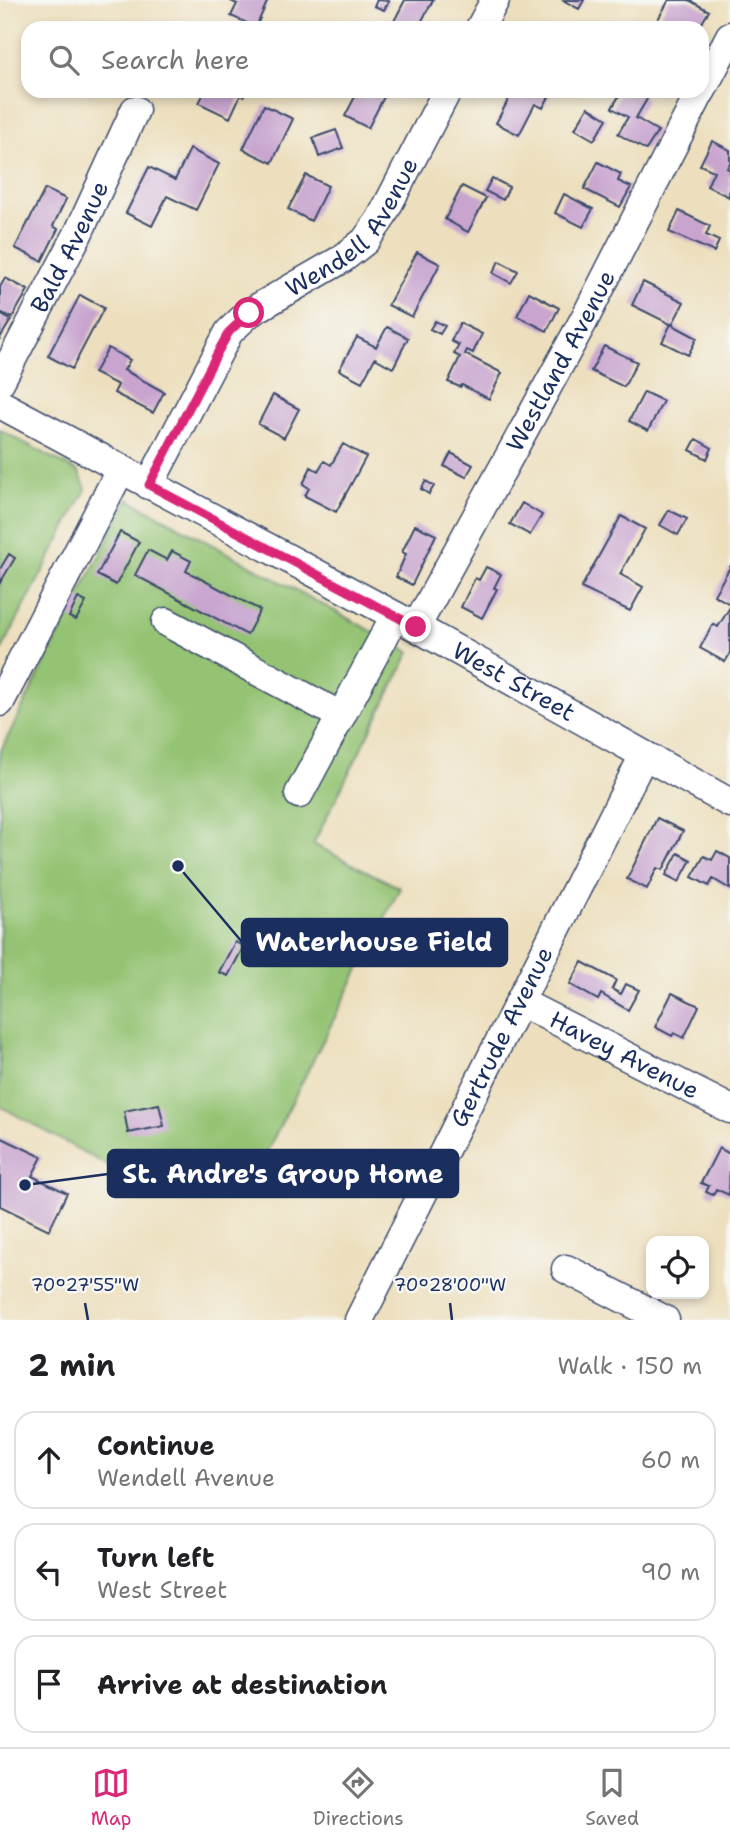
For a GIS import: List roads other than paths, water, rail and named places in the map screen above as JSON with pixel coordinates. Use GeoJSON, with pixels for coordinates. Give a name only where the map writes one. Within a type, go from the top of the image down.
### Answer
{"type":"FeatureCollection","features":[{"type":"Feature","properties":{"kind":"street"},"geometry":{"type":"LineString","coordinates":[[484,21],[495,0]]}},
{"type":"Feature","properties":{"kind":"street","name":"Westland Avenue"},"geometry":{"type":"LineString","coordinates":[[709,76],[730,36]]}},
{"type":"Feature","properties":{"kind":"street","name":"Wendell Avenue"},"geometry":{"type":"LineString","coordinates":[[149,485],[229,332],[249,313],[342,259],[365,242],[380,220],[443,98]]}},
{"type":"Feature","properties":{"kind":"street","name":"Westland Avenue"},"geometry":{"type":"LineString","coordinates":[[299,794],[341,716],[406,622],[585,318],[698,98]]}},
{"type":"Feature","properties":{"kind":"street","name":"Bald Avenue"},"geometry":{"type":"LineString","coordinates":[[0,382],[78,234],[135,110]]}},
{"type":"Feature","properties":{"kind":"street","name":"West Street"},"geometry":{"type":"LineString","coordinates":[[0,404],[406,622],[730,803]]}},
{"type":"Feature","properties":{"kind":"street"},"geometry":{"type":"LineString","coordinates":[[0,702],[121,470]]}},
{"type":"Feature","properties":{"kind":"street"},"geometry":{"type":"LineString","coordinates":[[166,622],[341,716]]}},
{"type":"Feature","properties":{"kind":"street","name":"Gertrude Avenue"},"geometry":{"type":"LineString","coordinates":[[359,1320],[645,755]]}},
{"type":"Feature","properties":{"kind":"street","name":"Havey Avenue"},"geometry":{"type":"LineString","coordinates":[[520,1002],[730,1109]]}},
{"type":"Feature","properties":{"kind":"street"},"geometry":{"type":"LineString","coordinates":[[566,1269],[665,1320]]}},
{"type":"Feature","properties":{"kind":"place","name":"Waterhouse Field"},"geometry":{"type":"Point","coordinates":[178,866]}},
{"type":"Feature","properties":{"kind":"place","name":"St. Andre's Group Home"},"geometry":{"type":"Point","coordinates":[25,1185]}}]}
